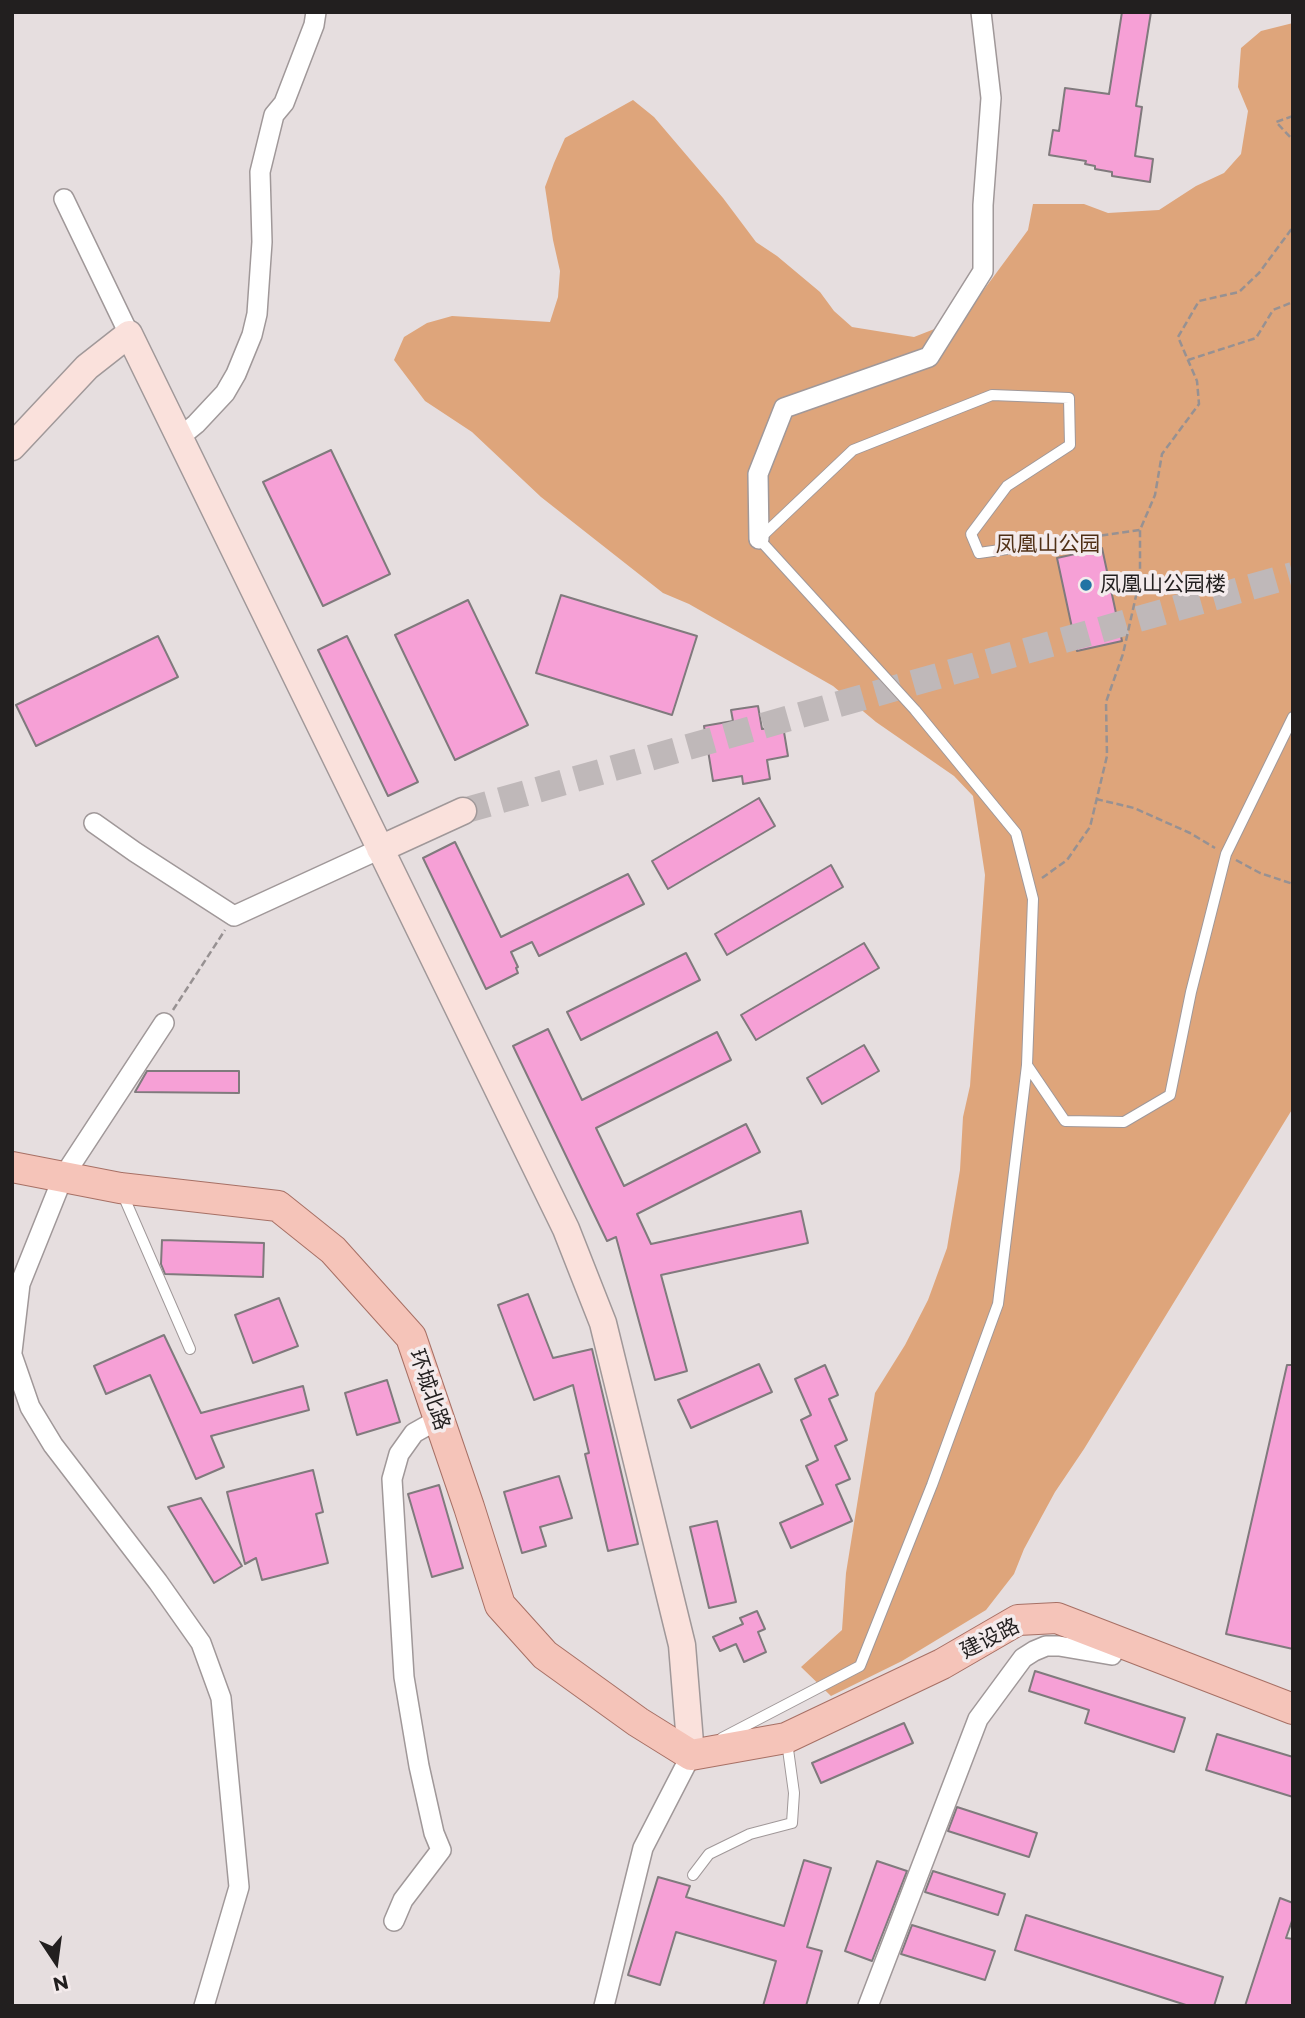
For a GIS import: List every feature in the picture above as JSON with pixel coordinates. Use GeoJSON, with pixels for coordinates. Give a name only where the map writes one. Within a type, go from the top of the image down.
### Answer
{"type":"FeatureCollection","features":[{"type":"Feature","properties":{"kind":"main road","name":"环城北路"},"geometry":{"type":"LineString","coordinates":[[12,1167],[120,1188],[278,1206],[333,1250],[411,1337],[500,1605],[545,1655],[638,1722],[691,1755]]}},
{"type":"Feature","properties":{"kind":"main road","name":"建设路"},"geometry":{"type":"LineString","coordinates":[[691,1755],[786,1738],[942,1664],[1018,1620],[1057,1618],[1293,1709]]}},
{"type":"Feature","properties":{"kind":"street"},"geometry":{"type":"LineString","coordinates":[[180,438],[225,393],[252,335],[257,314],[262,242],[260,172],[274,116],[284,103],[314,25],[316,12]]}},
{"type":"Feature","properties":{"kind":"street"},"geometry":{"type":"LineString","coordinates":[[759,539],[758,474],[784,408],[929,357],[983,271],[983,205],[991,98],[981,12]]}},
{"type":"Feature","properties":{"kind":"street"},"geometry":{"type":"LineString","coordinates":[[64,199],[566,1229],[603,1324],[682,1645],[691,1755],[643,1848],[604,2006]]}},
{"type":"Feature","properties":{"kind":"street"},"geometry":{"type":"LineString","coordinates":[[12,447],[87,366],[129,334]]}},
{"type":"Feature","properties":{"kind":"street"},"geometry":{"type":"LineString","coordinates":[[94,823],[234,916],[463,811]]}},
{"type":"Feature","properties":{"kind":"street"},"geometry":{"type":"LineString","coordinates":[[164,1023],[63,1177],[20,1284],[12,1353],[30,1407],[53,1445],[201,1643],[221,1698],[239,1887],[204,2006]]}},
{"type":"Feature","properties":{"kind":"street"},"geometry":{"type":"LineString","coordinates":[[394,1921],[402,1899],[441,1850],[433,1833],[404,1677],[392,1479],[399,1454],[414,1433],[439,1419]]}},
{"type":"Feature","properties":{"kind":"street"},"geometry":{"type":"LineString","coordinates":[[868,2006],[978,1719],[1023,1658],[1034,1651],[1046,1646],[1059,1646],[1112,1655],[1116,1639]]}},
{"type":"Feature","properties":{"kind":"lane"},"geometry":{"type":"LineString","coordinates":[[691,1755],[860,1665],[932,1485],[998,1304],[1027,1065],[1033,899],[1016,833],[915,710],[759,539],[853,450],[992,395],[1069,398],[1070,445],[1007,486],[971,534],[979,553],[1077,539]]}},
{"type":"Feature","properties":{"kind":"lane"},"geometry":{"type":"LineString","coordinates":[[1027,1065],[1066,1121],[1124,1122],[1170,1096],[1191,992],[1226,854],[1293,717]]}},
{"type":"Feature","properties":{"kind":"lane"},"geometry":{"type":"LineString","coordinates":[[120,1188],[190,1349]]}},
{"type":"Feature","properties":{"kind":"lane"},"geometry":{"type":"LineString","coordinates":[[693,1875],[709,1854],[750,1834],[792,1823],[794,1793],[786,1738]]}},
{"type":"Feature","properties":{"kind":"path"},"geometry":{"type":"LineString","coordinates":[[1293,116],[1276,122],[1293,141]]}},
{"type":"Feature","properties":{"kind":"path"},"geometry":{"type":"LineString","coordinates":[[1030,887],[1067,860],[1090,827],[1107,756],[1106,702],[1123,654],[1140,578],[1140,530],[1155,495],[1162,454],[1199,404],[1197,381],[1178,337],[1199,301],[1239,292],[1259,272],[1293,227]]}},
{"type":"Feature","properties":{"kind":"path"},"geometry":{"type":"LineString","coordinates":[[1188,360],[1256,338],[1273,310],[1293,302]]}},
{"type":"Feature","properties":{"kind":"path"},"geometry":{"type":"LineString","coordinates":[[1077,539],[1140,530]]}},
{"type":"Feature","properties":{"kind":"path"},"geometry":{"type":"LineString","coordinates":[[1096,799],[1134,808],[1190,833],[1260,873],[1293,884]]}},
{"type":"Feature","properties":{"kind":"path"},"geometry":{"type":"LineString","coordinates":[[164,1023],[234,916]]}},
{"type":"Feature","properties":{"kind":"green space","name":"凤凰山公园"},"geometry":{"type":"Polygon","coordinates":[[[1293,23],[1293,1108],[1055,1492],[1024,1549],[1014,1574],[986,1610],[902,1661],[831,1696],[801,1667],[842,1630],[846,1573],[875,1393],[905,1345],[928,1300],[947,1248],[960,1170],[963,1117],[970,1086],[985,875],[973,796],[954,776],[876,722],[833,686],[689,604],[663,593],[541,497],[472,432],[425,401],[394,360],[404,337],[427,323],[452,316],[550,322],[558,297],[560,271],[545,187],[565,138],[633,100],[654,117],[723,198],[756,242],[820,292],[834,311],[852,327],[914,337],[937,328],[980,295],[1028,230],[1033,204],[1084,204],[1108,213],[1159,210],[1196,186],[1224,173],[1241,154],[1248,111],[1238,87],[1241,48],[1261,31],[1293,23]]]}},
{"type":"Feature","properties":{"kind":"building"},"geometry":{"type":"Polygon","coordinates":[[[1122,12],[1151,12],[1136,106],[1142,107],[1135,156],[1153,159],[1150,182],[1112,176],[1112,172],[1095,169],[1095,166],[1085,164],[1086,161],[1049,155],[1053,130],[1059,131],[1065,88],[1109,94],[1122,12]]]}},
{"type":"Feature","properties":{"kind":"building"},"geometry":{"type":"Polygon","coordinates":[[[331,450],[390,574],[323,606],[263,482],[331,450]]]}},
{"type":"Feature","properties":{"kind":"building","name":"凤凰山公园楼"},"geometry":{"type":"Polygon","coordinates":[[[1102,548],[1122,641],[1077,651],[1057,558],[1102,548]]]}},
{"type":"Feature","properties":{"kind":"building"},"geometry":{"type":"Polygon","coordinates":[[[561,595],[697,636],[672,715],[536,673],[561,595]]]}},
{"type":"Feature","properties":{"kind":"building"},"geometry":{"type":"Polygon","coordinates":[[[468,600],[528,725],[455,760],[395,635],[468,600]]]}},
{"type":"Feature","properties":{"kind":"building"},"geometry":{"type":"Polygon","coordinates":[[[158,636],[178,677],[36,746],[16,705],[158,636]]]}},
{"type":"Feature","properties":{"kind":"building"},"geometry":{"type":"Polygon","coordinates":[[[347,636],[418,782],[388,796],[318,650],[347,636]]]}},
{"type":"Feature","properties":{"kind":"building"},"geometry":{"type":"Polygon","coordinates":[[[758,706],[762,729],[783,726],[788,756],[767,760],[770,779],[743,784],[742,776],[713,781],[704,726],[733,721],[731,710],[758,706]]]}},
{"type":"Feature","properties":{"kind":"building"},"geometry":{"type":"Polygon","coordinates":[[[759,798],[775,826],[668,889],[652,861],[759,798]]]}},
{"type":"Feature","properties":{"kind":"building"},"geometry":{"type":"Polygon","coordinates":[[[455,842],[501,937],[628,874],[644,904],[539,956],[532,942],[511,952],[518,973],[486,989],[423,858],[455,842]]]}},
{"type":"Feature","properties":{"kind":"building"},"geometry":{"type":"Polygon","coordinates":[[[831,865],[843,887],[727,955],[715,934],[831,865]]]}},
{"type":"Feature","properties":{"kind":"building"},"geometry":{"type":"Polygon","coordinates":[[[864,943],[879,968],[756,1040],[741,1015],[864,943]]]}},
{"type":"Feature","properties":{"kind":"building"},"geometry":{"type":"Polygon","coordinates":[[[686,953],[700,980],[581,1040],[567,1012],[686,953]]]}},
{"type":"Feature","properties":{"kind":"building"},"geometry":{"type":"Polygon","coordinates":[[[548,1029],[582,1100],[717,1032],[731,1060],[596,1128],[624,1186],[746,1124],[760,1152],[637,1214],[651,1244],[801,1211],[808,1243],[661,1275],[687,1371],[655,1380],[616,1237],[607,1241],[513,1046],[548,1029]]]}},
{"type":"Feature","properties":{"kind":"building"},"geometry":{"type":"Polygon","coordinates":[[[864,1045],[879,1071],[822,1104],[807,1078],[864,1045]]]}},
{"type":"Feature","properties":{"kind":"building"},"geometry":{"type":"Polygon","coordinates":[[[147,1071],[239,1071],[239,1093],[135,1092],[147,1071]]]}},
{"type":"Feature","properties":{"kind":"building"},"geometry":{"type":"Polygon","coordinates":[[[162,1240],[264,1243],[263,1277],[165,1274],[161,1264],[162,1240]]]}},
{"type":"Feature","properties":{"kind":"building"},"geometry":{"type":"Polygon","coordinates":[[[528,1294],[553,1358],[592,1349],[638,1544],[608,1551],[585,1454],[589,1453],[573,1385],[534,1400],[498,1305],[528,1294]]]}},
{"type":"Feature","properties":{"kind":"building"},"geometry":{"type":"Polygon","coordinates":[[[279,1298],[298,1346],[253,1363],[235,1315],[279,1298]]]}},
{"type":"Feature","properties":{"kind":"building"},"geometry":{"type":"Polygon","coordinates":[[[164,1335],[201,1413],[303,1386],[309,1410],[211,1436],[224,1467],[196,1479],[150,1375],[106,1394],[94,1366],[164,1335]]]}},
{"type":"Feature","properties":{"kind":"building"},"geometry":{"type":"Polygon","coordinates":[[[759,1364],[772,1392],[691,1428],[678,1400],[759,1364]]]}},
{"type":"Feature","properties":{"kind":"building"},"geometry":{"type":"Polygon","coordinates":[[[825,1365],[838,1395],[829,1399],[847,1440],[835,1446],[850,1479],[836,1485],[852,1521],[791,1548],[780,1523],[823,1504],[806,1466],[818,1460],[801,1420],[811,1415],[795,1379],[825,1365]]]}},
{"type":"Feature","properties":{"kind":"building"},"geometry":{"type":"Polygon","coordinates":[[[1287,1365],[1293,1365],[1293,1649],[1226,1634],[1287,1365]]]}},
{"type":"Feature","properties":{"kind":"building"},"geometry":{"type":"Polygon","coordinates":[[[387,1380],[400,1422],[357,1435],[345,1393],[387,1380]]]}},
{"type":"Feature","properties":{"kind":"building"},"geometry":{"type":"Polygon","coordinates":[[[313,1470],[323,1512],[316,1514],[328,1563],[262,1580],[256,1558],[245,1564],[227,1492],[313,1470]]]}},
{"type":"Feature","properties":{"kind":"building"},"geometry":{"type":"Polygon","coordinates":[[[559,1476],[572,1518],[540,1527],[546,1546],[522,1553],[504,1492],[559,1476]]]}},
{"type":"Feature","properties":{"kind":"building"},"geometry":{"type":"Polygon","coordinates":[[[439,1485],[463,1568],[432,1577],[408,1494],[439,1485]]]}},
{"type":"Feature","properties":{"kind":"building"},"geometry":{"type":"Polygon","coordinates":[[[201,1498],[242,1566],[214,1583],[168,1507],[201,1498]]]}},
{"type":"Feature","properties":{"kind":"building"},"geometry":{"type":"Polygon","coordinates":[[[717,1521],[736,1602],[709,1608],[690,1527],[717,1521]]]}},
{"type":"Feature","properties":{"kind":"building"},"geometry":{"type":"Polygon","coordinates":[[[757,1611],[765,1629],[758,1632],[766,1652],[744,1662],[736,1644],[720,1651],[713,1637],[743,1624],[740,1618],[757,1611]]]}},
{"type":"Feature","properties":{"kind":"building"},"geometry":{"type":"Polygon","coordinates":[[[1035,1671],[1185,1718],[1174,1752],[1085,1723],[1089,1710],[1029,1691],[1035,1671]]]}},
{"type":"Feature","properties":{"kind":"building"},"geometry":{"type":"Polygon","coordinates":[[[904,1723],[913,1743],[821,1783],[812,1763],[904,1723]]]}},
{"type":"Feature","properties":{"kind":"building"},"geometry":{"type":"Polygon","coordinates":[[[1217,1734],[1293,1757],[1293,1797],[1206,1770],[1217,1734]]]}},
{"type":"Feature","properties":{"kind":"building"},"geometry":{"type":"Polygon","coordinates":[[[957,1807],[1037,1833],[1029,1857],[948,1831],[957,1807]]]}},
{"type":"Feature","properties":{"kind":"building"},"geometry":{"type":"Polygon","coordinates":[[[804,1860],[831,1868],[807,1947],[822,1951],[806,2006],[763,2006],[776,1961],[676,1932],[660,1985],[628,1975],[658,1877],[690,1886],[686,1897],[784,1926],[804,1860]]]}},
{"type":"Feature","properties":{"kind":"building"},"geometry":{"type":"Polygon","coordinates":[[[877,1861],[907,1871],[872,1961],[845,1951],[877,1861]]]}},
{"type":"Feature","properties":{"kind":"building"},"geometry":{"type":"Polygon","coordinates":[[[933,1871],[1005,1894],[998,1915],[925,1892],[933,1871]]]}},
{"type":"Feature","properties":{"kind":"building"},"geometry":{"type":"Polygon","coordinates":[[[1280,1898],[1293,1903],[1293,1918],[1286,1938],[1293,1939],[1293,2006],[1245,2006],[1280,1898]]]}},
{"type":"Feature","properties":{"kind":"building"},"geometry":{"type":"Polygon","coordinates":[[[1026,1915],[1223,1977],[1214,2006],[1189,2006],[1015,1950],[1026,1915]]]}},
{"type":"Feature","properties":{"kind":"building"},"geometry":{"type":"Polygon","coordinates":[[[912,1925],[995,1951],[985,1980],[901,1954],[912,1925]]]}},
{"type":"Feature","properties":{"kind":"tunnel"},"geometry":{"type":"LineString","coordinates":[[463,811],[1293,575]]}},
{"type":"Feature","properties":{"kind":"place","name":"凤凰山公园楼"},"geometry":{"type":"Point","coordinates":[1086,585]}}]}
